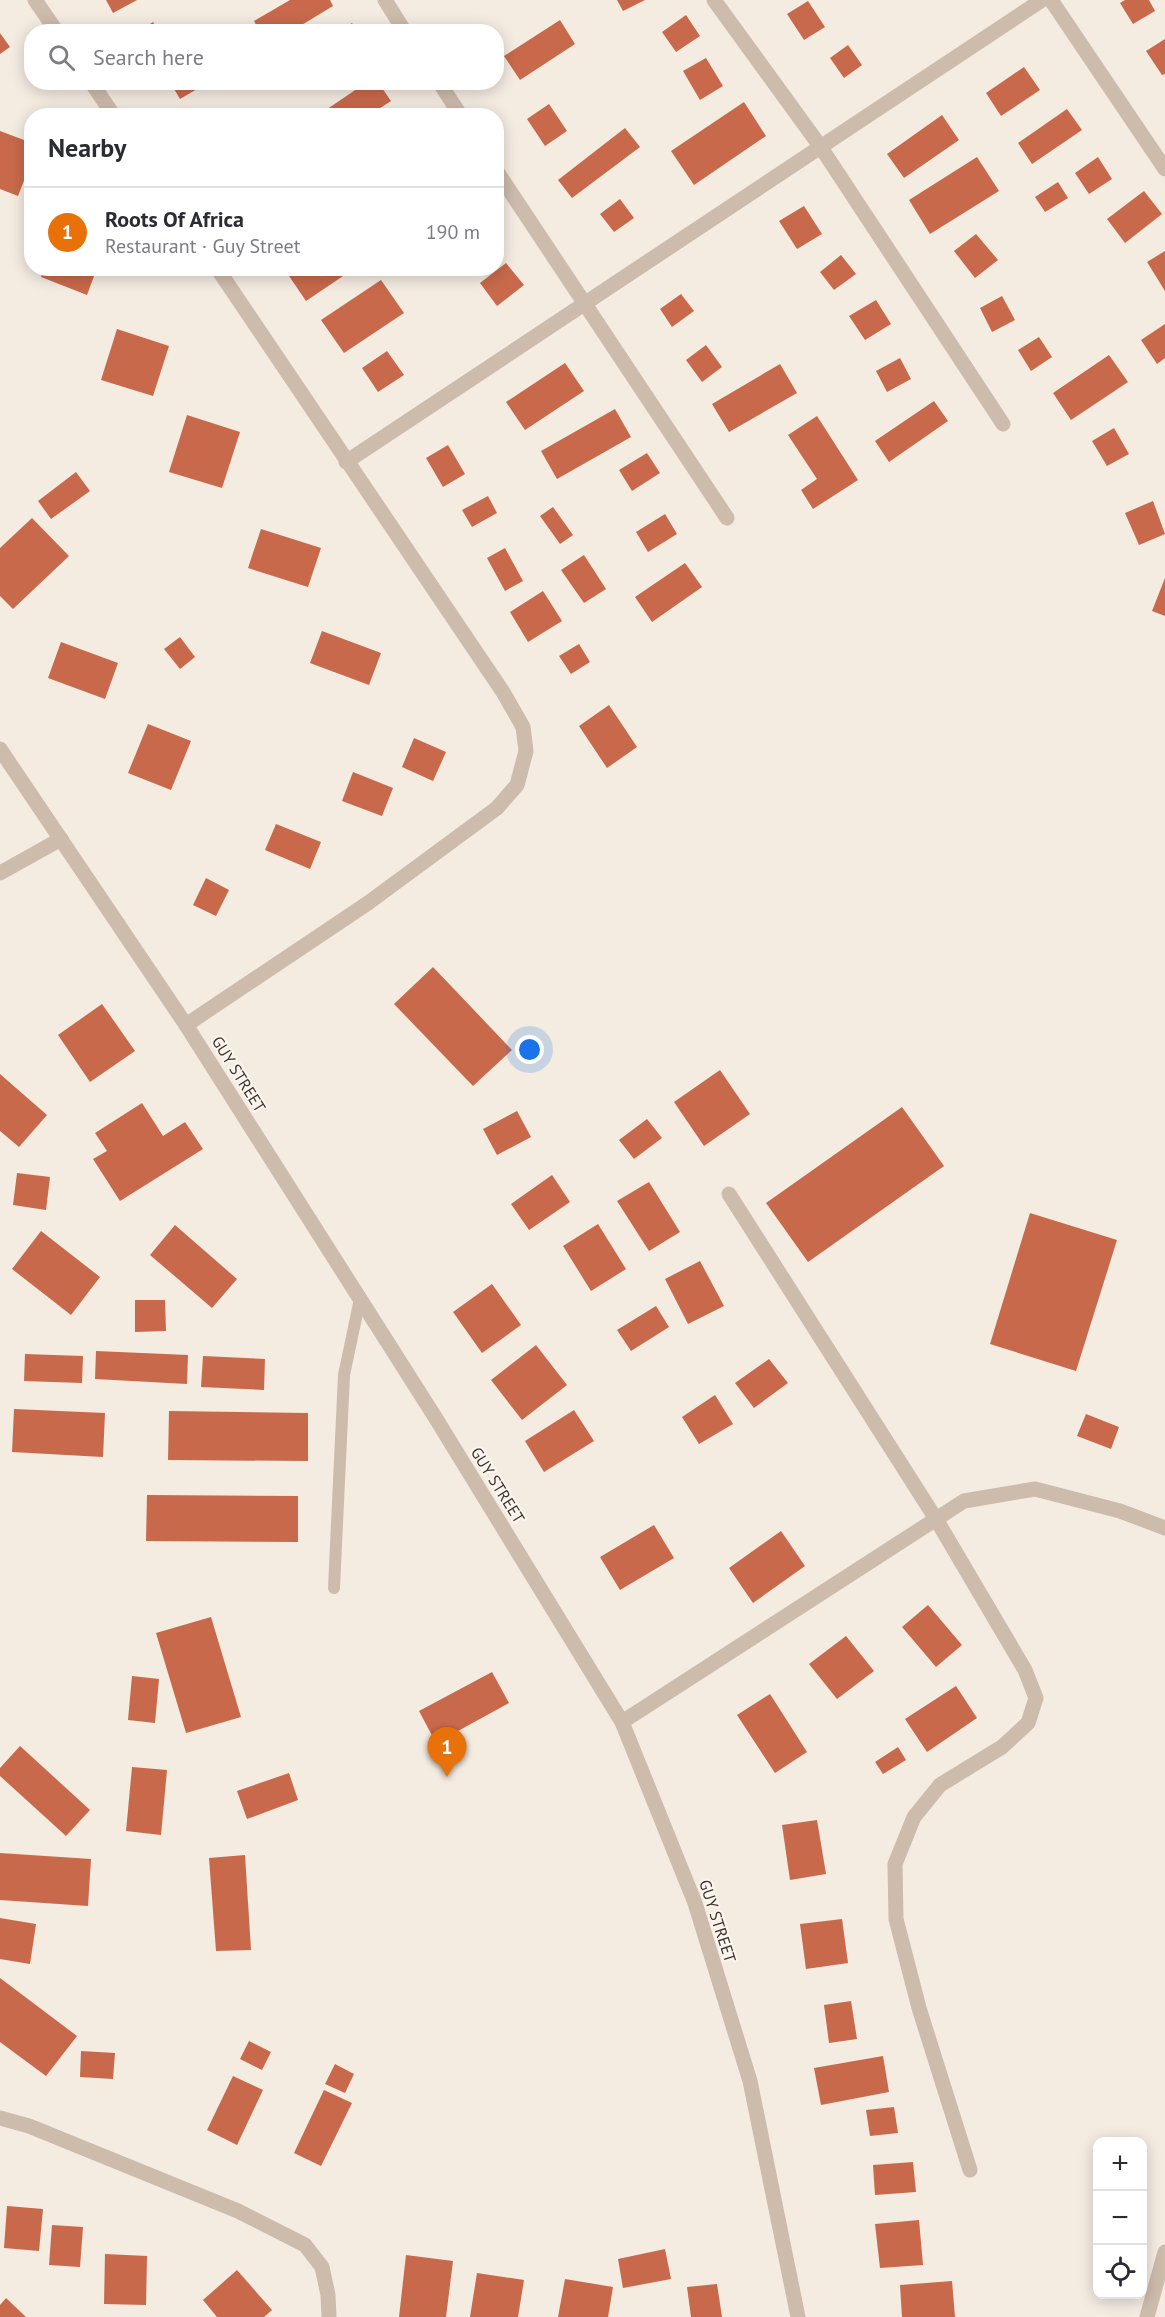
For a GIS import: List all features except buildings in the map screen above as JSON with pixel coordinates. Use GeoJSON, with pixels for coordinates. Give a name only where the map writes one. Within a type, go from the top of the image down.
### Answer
{"type":"FeatureCollection","features":[{"type":"Feature","properties":{"kind":"street"},"geometry":{"type":"LineString","coordinates":[[35,0],[52,24]]}},
{"type":"Feature","properties":{"kind":"street"},"geometry":{"type":"LineString","coordinates":[[385,0],[400,24]]}},
{"type":"Feature","properties":{"kind":"street"},"geometry":{"type":"LineString","coordinates":[[714,0],[820,146],[1003,424]]}},
{"type":"Feature","properties":{"kind":"street"},"geometry":{"type":"LineString","coordinates":[[346,462],[1042,0]]}},
{"type":"Feature","properties":{"kind":"street"},"geometry":{"type":"LineString","coordinates":[[1051,0],[1165,169]]}},
{"type":"Feature","properties":{"kind":"street"},"geometry":{"type":"LineString","coordinates":[[97,90],[109,108]]}},
{"type":"Feature","properties":{"kind":"street"},"geometry":{"type":"LineString","coordinates":[[444,90],[455,108]]}},
{"type":"Feature","properties":{"kind":"street"},"geometry":{"type":"LineString","coordinates":[[504,182],[727,518]]}},
{"type":"Feature","properties":{"kind":"street"},"geometry":{"type":"LineString","coordinates":[[186,1025],[368,903],[497,808],[517,785],[526,751],[523,726],[503,692],[222,276]]}},
{"type":"Feature","properties":{"kind":"street","name":"GUY STREET"},"geometry":{"type":"LineString","coordinates":[[0,748],[186,1025],[360,1299],[622,1722],[695,1903],[750,2081],[798,2317]]}},
{"type":"Feature","properties":{"kind":"street"},"geometry":{"type":"LineString","coordinates":[[0,873],[61,839]]}},
{"type":"Feature","properties":{"kind":"street"},"geometry":{"type":"LineString","coordinates":[[729,1194],[936,1519],[1025,1670],[1036,1698],[1028,1723],[1002,1747],[940,1785],[914,1817],[895,1864],[896,1919],[919,2008],[970,2170]]}},
{"type":"Feature","properties":{"kind":"street"},"geometry":{"type":"LineString","coordinates":[[622,1722],[964,1501],[1035,1489],[1120,1511],[1165,1528]]}},
{"type":"Feature","properties":{"kind":"street"},"geometry":{"type":"LineString","coordinates":[[0,2118],[29,2126],[238,2211],[305,2245],[322,2268],[328,2295],[329,2317]]}},
{"type":"Feature","properties":{"kind":"street"},"geometry":{"type":"LineString","coordinates":[[1147,2317],[1165,2252]]}},
{"type":"Feature","properties":{"kind":"lane"},"geometry":{"type":"LineString","coordinates":[[334,1588],[344,1375],[360,1299]]}},
{"type":"Feature","properties":{"kind":"place","name":"Roots Of Africa"},"geometry":{"type":"Point","coordinates":[447,1777]}}]}
